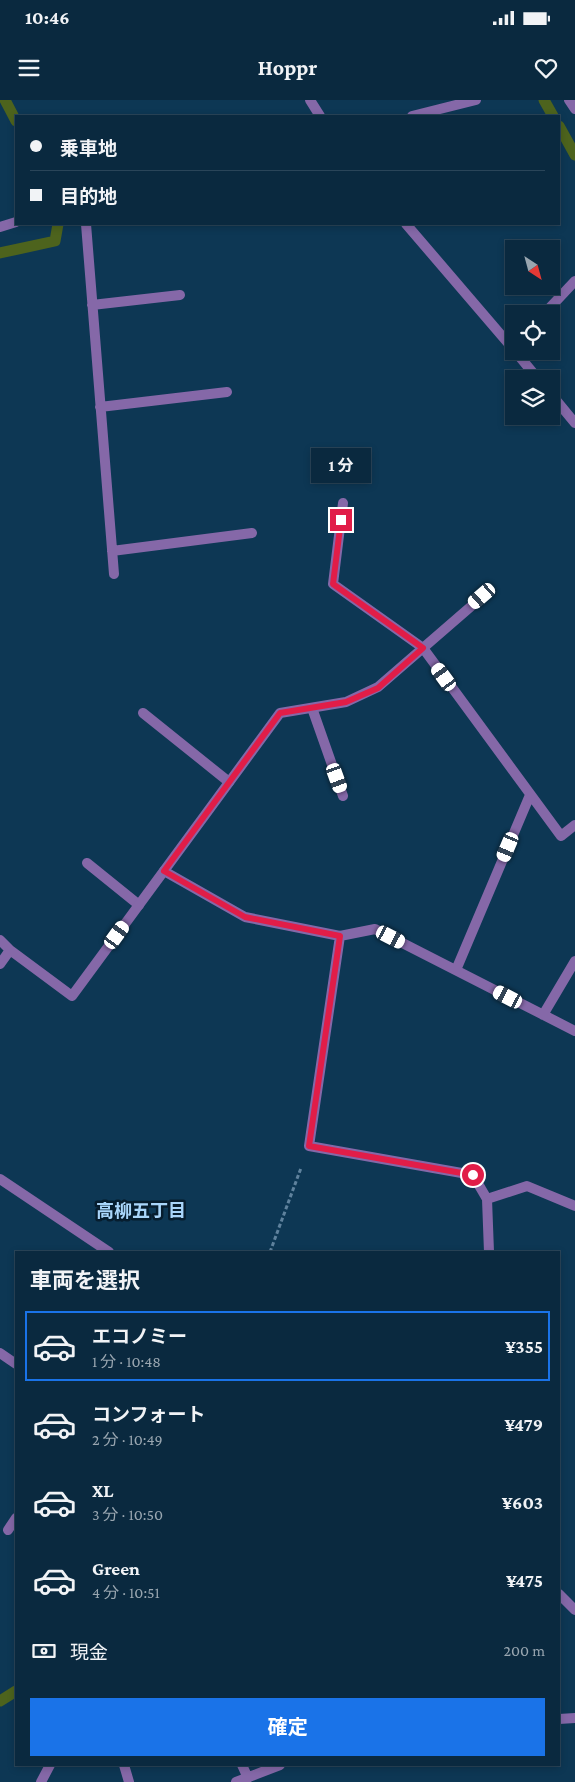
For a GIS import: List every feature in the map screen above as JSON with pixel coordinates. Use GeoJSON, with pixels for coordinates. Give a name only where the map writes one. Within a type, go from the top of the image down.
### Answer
{"type":"FeatureCollection","features":[{"type":"Feature","properties":{"kind":"street"},"geometry":{"type":"LineString","coordinates":[[310,100],[319,115]]}},
{"type":"Feature","properties":{"kind":"street"},"geometry":{"type":"LineString","coordinates":[[416,115],[476,100]]}},
{"type":"Feature","properties":{"kind":"street"},"geometry":{"type":"LineString","coordinates":[[569,100],[575,109]]}},
{"type":"Feature","properties":{"kind":"street"},"geometry":{"type":"LineString","coordinates":[[0,227],[15,222]]}},
{"type":"Feature","properties":{"kind":"street"},"geometry":{"type":"LineString","coordinates":[[86,225],[114,574]]}},
{"type":"Feature","properties":{"kind":"street"},"geometry":{"type":"LineString","coordinates":[[407,225],[505,339]]}},
{"type":"Feature","properties":{"kind":"street"},"geometry":{"type":"LineString","coordinates":[[552,305],[575,280]]}},
{"type":"Feature","properties":{"kind":"street"},"geometry":{"type":"LineString","coordinates":[[92,305],[180,295]]}},
{"type":"Feature","properties":{"kind":"street"},"geometry":{"type":"LineString","coordinates":[[523,360],[531,370]]}},
{"type":"Feature","properties":{"kind":"street"},"geometry":{"type":"LineString","coordinates":[[100,407],[227,392]]}},
{"type":"Feature","properties":{"kind":"street"},"geometry":{"type":"LineString","coordinates":[[560,404],[575,422]]}},
{"type":"Feature","properties":{"kind":"street"},"geometry":{"type":"LineString","coordinates":[[343,503],[333,584],[423,648],[560,836],[575,825]]}},
{"type":"Feature","properties":{"kind":"street"},"geometry":{"type":"LineString","coordinates":[[112,551],[252,533]]}},
{"type":"Feature","properties":{"kind":"street"},"geometry":{"type":"LineString","coordinates":[[0,940],[10,950],[72,996],[280,713],[346,702],[378,688],[482,596]]}},
{"type":"Feature","properties":{"kind":"street"},"geometry":{"type":"LineString","coordinates":[[312,708],[343,796]]}},
{"type":"Feature","properties":{"kind":"street"},"geometry":{"type":"LineString","coordinates":[[143,713],[229,782]]}},
{"type":"Feature","properties":{"kind":"street"},"geometry":{"type":"LineString","coordinates":[[456,970],[530,795]]}},
{"type":"Feature","properties":{"kind":"street"},"geometry":{"type":"LineString","coordinates":[[87,863],[139,905]]}},
{"type":"Feature","properties":{"kind":"street"},"geometry":{"type":"LineString","coordinates":[[164,871],[245,917],[340,936],[375,929],[575,1031]]}},
{"type":"Feature","properties":{"kind":"street"},"geometry":{"type":"LineString","coordinates":[[340,936],[309,1146],[473,1175],[487,1200],[489,1251]]}},
{"type":"Feature","properties":{"kind":"street"},"geometry":{"type":"LineString","coordinates":[[0,964],[10,950]]}},
{"type":"Feature","properties":{"kind":"street"},"geometry":{"type":"LineString","coordinates":[[543,1015],[575,961]]}},
{"type":"Feature","properties":{"kind":"street"},"geometry":{"type":"LineString","coordinates":[[0,1179],[108,1251]]}},
{"type":"Feature","properties":{"kind":"street"},"geometry":{"type":"LineString","coordinates":[[487,1200],[527,1186],[575,1206]]}},
{"type":"Feature","properties":{"kind":"street"},"geometry":{"type":"LineString","coordinates":[[0,1352],[15,1363]]}},
{"type":"Feature","properties":{"kind":"street"},"geometry":{"type":"LineString","coordinates":[[8,1530],[15,1520]]}},
{"type":"Feature","properties":{"kind":"street"},"geometry":{"type":"LineString","coordinates":[[560,1595],[575,1610]]}},
{"type":"Feature","properties":{"kind":"street"},"geometry":{"type":"LineString","coordinates":[[560,1719],[575,1718]]}},
{"type":"Feature","properties":{"kind":"street"},"geometry":{"type":"LineString","coordinates":[[41,1782],[49,1766]]}},
{"type":"Feature","properties":{"kind":"street"},"geometry":{"type":"LineString","coordinates":[[124,1766],[129,1782]]}},
{"type":"Feature","properties":{"kind":"street"},"geometry":{"type":"LineString","coordinates":[[242,1766],[248,1778]]}},
{"type":"Feature","properties":{"kind":"street"},"geometry":{"type":"LineString","coordinates":[[236,1782],[278,1766]]}},
{"type":"Feature","properties":{"kind":"path"},"geometry":{"type":"LineString","coordinates":[[270,1251],[309,1146]]}},
{"type":"Feature","properties":{"kind":"waterway"},"geometry":{"type":"LineString","coordinates":[[5,100],[15,119]]}},
{"type":"Feature","properties":{"kind":"waterway"},"geometry":{"type":"LineString","coordinates":[[544,100],[552,115]]}},
{"type":"Feature","properties":{"kind":"waterway"},"geometry":{"type":"LineString","coordinates":[[560,128],[575,155]]}},
{"type":"Feature","properties":{"kind":"waterway"},"geometry":{"type":"LineString","coordinates":[[0,253],[55,241],[58,225]]}},
{"type":"Feature","properties":{"kind":"waterway"},"geometry":{"type":"LineString","coordinates":[[0,1701],[15,1692]]}},
{"type":"Feature","properties":{"kind":"district","name":"高柳五丁目"},"geometry":{"type":"Point","coordinates":[141,1211]}},
{"type":"Feature","properties":{"kind":"route"},"geometry":{"type":"LineString","coordinates":[[341,520],[333,584],[423,648],[378,688],[346,702],[280,713],[164,871],[245,917],[340,936],[309,1146],[473,1175]]}}]}
